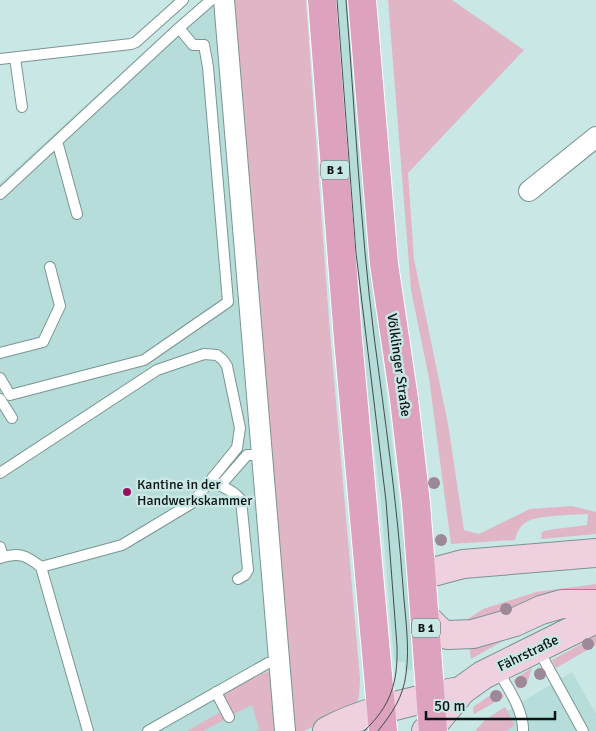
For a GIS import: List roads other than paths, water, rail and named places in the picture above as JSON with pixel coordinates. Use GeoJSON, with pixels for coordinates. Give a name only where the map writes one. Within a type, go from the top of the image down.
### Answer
{"type":"FeatureCollection","features":[{"type":"Feature","properties":{"kind":"main road","name":"B 1"},"geometry":{"type":"LineString","coordinates":[[322,0],[348,339],[382,720]]}},
{"type":"Feature","properties":{"kind":"main road","name":"Völklinger Straße"},"geometry":{"type":"LineString","coordinates":[[362,0],[384,264],[404,399],[416,503],[431,698],[425,730]]}},
{"type":"Feature","properties":{"kind":"street"},"geometry":{"type":"LineString","coordinates":[[224,0],[285,731]]}},
{"type":"Feature","properties":{"kind":"street"},"geometry":{"type":"LineString","coordinates":[[529,191],[596,137]]}},
{"type":"Feature","properties":{"kind":"street"},"geometry":{"type":"LineString","coordinates":[[422,575],[463,564],[596,552]]}},
{"type":"Feature","properties":{"kind":"street"},"geometry":{"type":"LineString","coordinates":[[425,617],[441,633],[448,635],[473,634],[515,622],[541,610],[562,604],[596,604]]}},
{"type":"Feature","properties":{"kind":"street","name":"Fährstraße"},"geometry":{"type":"LineString","coordinates":[[425,730],[462,690],[487,673],[596,619]]}},
{"type":"Feature","properties":{"kind":"street","name":"Fährstraße"},"geometry":{"type":"LineString","coordinates":[[327,731],[351,720],[382,720],[431,698],[462,690]]}},
{"type":"Feature","properties":{"kind":"lane"},"geometry":{"type":"LineString","coordinates":[[0,60],[131,44],[136,42],[183,0]]}},
{"type":"Feature","properties":{"kind":"lane"},"geometry":{"type":"LineString","coordinates":[[0,194],[211,0]]}},
{"type":"Feature","properties":{"kind":"lane"},"geometry":{"type":"LineString","coordinates":[[0,378],[10,395],[144,360],[228,302],[208,67],[204,45],[193,45],[179,28]]}},
{"type":"Feature","properties":{"kind":"lane"},"geometry":{"type":"LineString","coordinates":[[15,58],[22,107]]}},
{"type":"Feature","properties":{"kind":"lane"},"geometry":{"type":"LineString","coordinates":[[57,141],[77,214]]}},
{"type":"Feature","properties":{"kind":"lane"},"geometry":{"type":"LineString","coordinates":[[0,353],[43,342],[60,306],[50,267]]}},
{"type":"Feature","properties":{"kind":"lane"},"geometry":{"type":"LineString","coordinates":[[0,473],[157,370],[204,354],[217,355],[227,366],[240,428],[237,448],[192,503],[122,545],[41,567]]}},
{"type":"Feature","properties":{"kind":"lane"},"geometry":{"type":"LineString","coordinates":[[0,399],[12,418]]}},
{"type":"Feature","properties":{"kind":"lane"},"geometry":{"type":"LineString","coordinates":[[220,486],[247,455],[262,455]]}},
{"type":"Feature","properties":{"kind":"lane"},"geometry":{"type":"LineString","coordinates":[[211,480],[237,495],[241,500],[248,570],[245,576],[238,580]]}},
{"type":"Feature","properties":{"kind":"lane"},"geometry":{"type":"LineString","coordinates":[[0,547],[2,558],[27,556],[41,567],[88,731]]}},
{"type":"Feature","properties":{"kind":"lane"},"geometry":{"type":"LineString","coordinates":[[538,648],[583,731]]}},
{"type":"Feature","properties":{"kind":"lane"},"geometry":{"type":"LineString","coordinates":[[148,731],[268,663],[278,662]]}},
{"type":"Feature","properties":{"kind":"lane"},"geometry":{"type":"LineString","coordinates":[[497,668],[516,703],[524,726],[523,731]]}},
{"type":"Feature","properties":{"kind":"lane"},"geometry":{"type":"LineString","coordinates":[[216,692],[229,717]]}},
{"type":"Feature","properties":{"kind":"tram line"},"geometry":{"type":"LineString","coordinates":[[337,0],[356,253],[386,501],[397,646],[396,671],[391,693],[381,712],[364,731]]}},
{"type":"Feature","properties":{"kind":"tram line"},"geometry":{"type":"LineString","coordinates":[[346,0],[365,252],[394,493],[407,642],[405,683],[400,698],[378,731]]}},
{"type":"Feature","properties":{"kind":"place","name":"Kantine in der Handwerkskammer"},"geometry":{"type":"Point","coordinates":[127,492]}}]}
